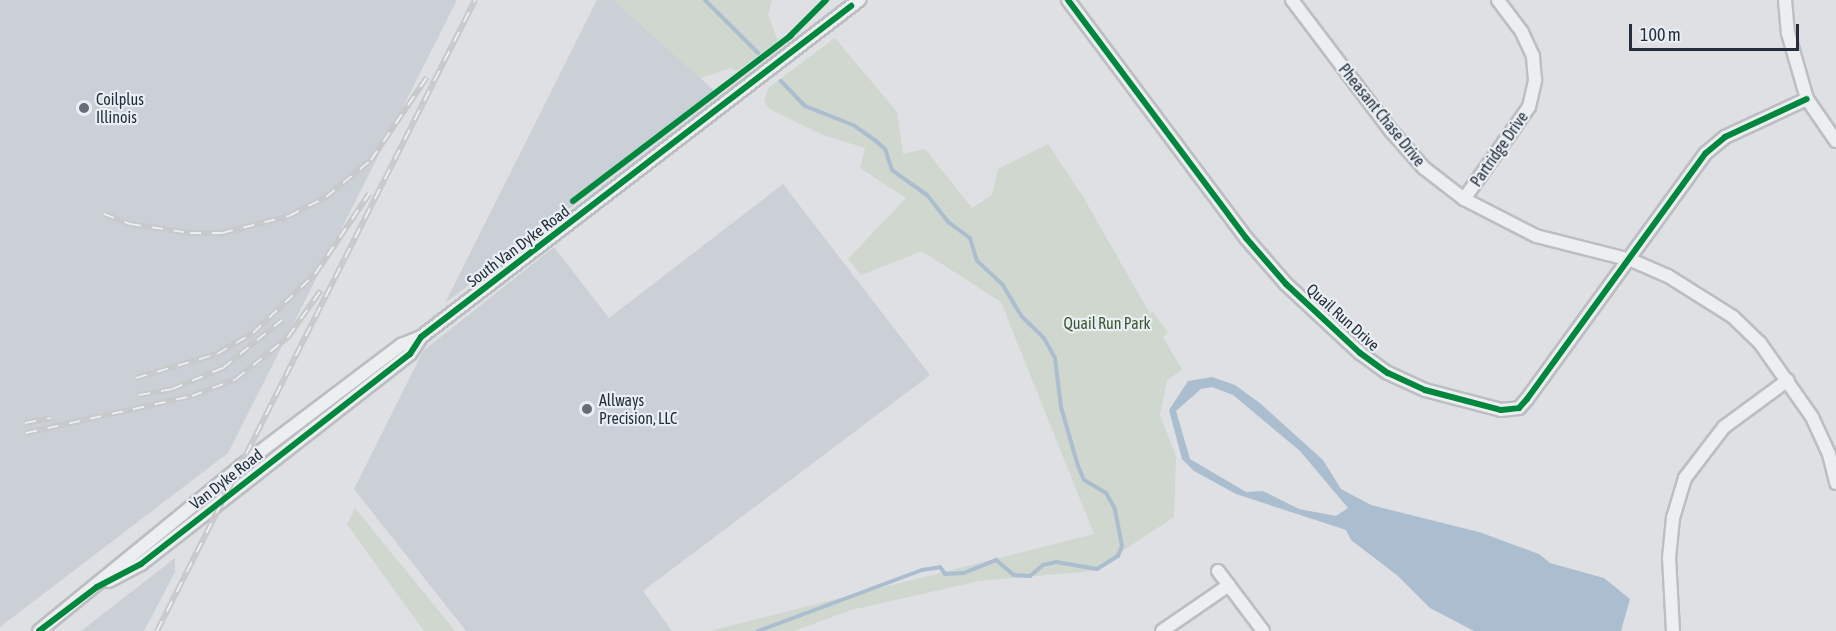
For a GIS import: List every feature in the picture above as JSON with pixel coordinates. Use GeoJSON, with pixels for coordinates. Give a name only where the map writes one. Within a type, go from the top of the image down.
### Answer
{"type":"FeatureCollection","features":[{"type":"Feature","properties":{"kind":"street","name":"South Van Dyke Road"},"geometry":{"type":"LineString","coordinates":[[421,338],[859,0]]}},
{"type":"Feature","properties":{"kind":"street","name":"Quail Run Drive"},"geometry":{"type":"LineString","coordinates":[[1068,0],[1267,264],[1360,353],[1388,373],[1425,390],[1501,410],[1519,408],[1631,260],[1706,153],[1725,137],[1807,99]]}},
{"type":"Feature","properties":{"kind":"street","name":"Pheasant Chase Drive"},"geometry":{"type":"LineString","coordinates":[[1292,0],[1392,132],[1424,168],[1464,200],[1536,236],[1631,260],[1668,276],[1733,317],[1760,343],[1788,380],[1829,454],[1836,483]]}},
{"type":"Feature","properties":{"kind":"street","name":"Partridge Drive"},"geometry":{"type":"LineString","coordinates":[[1464,200],[1529,107],[1535,80],[1533,56],[1498,0]]}},
{"type":"Feature","properties":{"kind":"street"},"geometry":{"type":"LineString","coordinates":[[1785,0],[1788,33],[1807,99],[1836,141]]}},
{"type":"Feature","properties":{"kind":"street","name":"Van Dyke Road"},"geometry":{"type":"LineString","coordinates":[[39,631],[97,587],[131,552],[250,459],[401,345],[421,338]]}},
{"type":"Feature","properties":{"kind":"street"},"geometry":{"type":"LineString","coordinates":[[1673,631],[1669,558],[1673,519],[1685,478],[1724,427],[1788,380]]}},
{"type":"Feature","properties":{"kind":"street"},"geometry":{"type":"LineString","coordinates":[[1218,571],[1263,631]]}},
{"type":"Feature","properties":{"kind":"street"},"geometry":{"type":"LineString","coordinates":[[1162,631],[1229,585]]}},
{"type":"Feature","properties":{"kind":"shaded area"},"geometry":{"type":"Polygon","coordinates":[[[0,0],[457,0],[228,453],[0,627],[0,0]]]}},
{"type":"Feature","properties":{"kind":"shaded area"},"geometry":{"type":"Polygon","coordinates":[[[597,0],[614,0],[719,95],[445,303],[597,0]]]}},
{"type":"Feature","properties":{"kind":"shaded area"},"geometry":{"type":"Polygon","coordinates":[[[783,184],[930,375],[643,591],[672,631],[466,631],[354,489],[423,351],[554,247],[609,318],[783,184]]]}},
{"type":"Feature","properties":{"kind":"shaded area"},"geometry":{"type":"Polygon","coordinates":[[[175,558],[175,572],[144,631],[81,631],[175,558]]]}},
{"type":"Feature","properties":{"kind":"green space"},"geometry":{"type":"Polygon","coordinates":[[[614,0],[772,0],[768,15],[778,41],[737,71],[731,68],[700,78],[614,0]]]}},
{"type":"Feature","properties":{"kind":"green space","name":"Quail Run Park"},"geometry":{"type":"Polygon","coordinates":[[[835,38],[897,112],[903,154],[925,149],[972,208],[992,195],[998,169],[1048,144],[1082,195],[1150,314],[1153,312],[1168,333],[1163,337],[1182,370],[1167,380],[1160,415],[1176,456],[1174,517],[1092,571],[979,581],[851,610],[794,631],[710,631],[1094,534],[1001,302],[922,251],[861,275],[848,259],[906,198],[860,168],[865,148],[823,135],[769,109],[764,101],[768,88],[835,38]]]}},
{"type":"Feature","properties":{"kind":"green space"},"geometry":{"type":"Polygon","coordinates":[[[355,508],[455,631],[424,631],[347,524],[355,508]]]}},
{"type":"Feature","properties":{"kind":"water"},"geometry":{"type":"Polygon","coordinates":[[[1212,377],[1235,385],[1261,404],[1323,460],[1341,489],[1371,505],[1479,532],[1539,554],[1550,563],[1604,578],[1630,599],[1621,631],[1474,631],[1430,608],[1398,576],[1351,540],[1346,530],[1236,494],[1194,471],[1182,459],[1169,410],[1188,381],[1212,377]],[[1212,387],[1201,389],[1176,411],[1190,459],[1246,492],[1263,491],[1299,509],[1336,516],[1348,508],[1300,451],[1233,395],[1212,387]]]}},
{"type":"Feature","properties":{"kind":"waterway"},"geometry":{"type":"LineString","coordinates":[[705,0],[758,53]]}},
{"type":"Feature","properties":{"kind":"waterway"},"geometry":{"type":"LineString","coordinates":[[758,631],[922,570],[940,567],[945,574],[964,573],[996,560],[1014,575],[1030,576],[1043,565],[1056,562],[1097,569],[1118,556],[1122,546],[1115,509],[1106,493],[1084,480],[1078,466],[1061,407],[1055,358],[1044,338],[1022,317],[1003,285],[977,261],[970,238],[949,223],[927,195],[892,170],[885,149],[853,125],[805,106],[781,81]]}},
{"type":"Feature","properties":{"kind":"railway"},"geometry":{"type":"LineString","coordinates":[[157,631],[475,0]]}},
{"type":"Feature","properties":{"kind":"railway"},"geometry":{"type":"LineString","coordinates":[[104,214],[130,224],[190,233],[222,233],[289,216],[326,197],[371,160],[427,77]]}},
{"type":"Feature","properties":{"kind":"railway"},"geometry":{"type":"LineString","coordinates":[[136,378],[217,354],[253,333],[315,274],[369,194]]}},
{"type":"Feature","properties":{"kind":"railway"},"geometry":{"type":"LineString","coordinates":[[26,433],[192,396],[236,379],[288,337],[321,290]]}},
{"type":"Feature","properties":{"kind":"railway"},"geometry":{"type":"LineString","coordinates":[[139,395],[172,389],[223,368],[282,320]]}},
{"type":"Feature","properties":{"kind":"railway"},"geometry":{"type":"LineString","coordinates":[[25,423],[51,418]]}},
{"type":"Feature","properties":{"kind":"cycle path"},"geometry":{"type":"LineString","coordinates":[[573,201],[790,36],[826,0]]}},
{"type":"Feature","properties":{"kind":"cycle path"},"geometry":{"type":"LineString","coordinates":[[1068,0],[1246,238],[1286,284],[1360,353],[1388,373],[1425,390],[1501,410],[1519,408],[1527,399],[1706,153],[1725,137],[1807,99]]}},
{"type":"Feature","properties":{"kind":"cycle path"},"geometry":{"type":"LineString","coordinates":[[39,631],[97,587],[141,564],[410,354],[421,337],[851,6]]}},
{"type":"Feature","properties":{"kind":"place","name":"Coilplus Illinois"},"geometry":{"type":"Point","coordinates":[84,108]}},
{"type":"Feature","properties":{"kind":"place","name":"Allways Precision, LLC"},"geometry":{"type":"Point","coordinates":[587,409]}}]}
